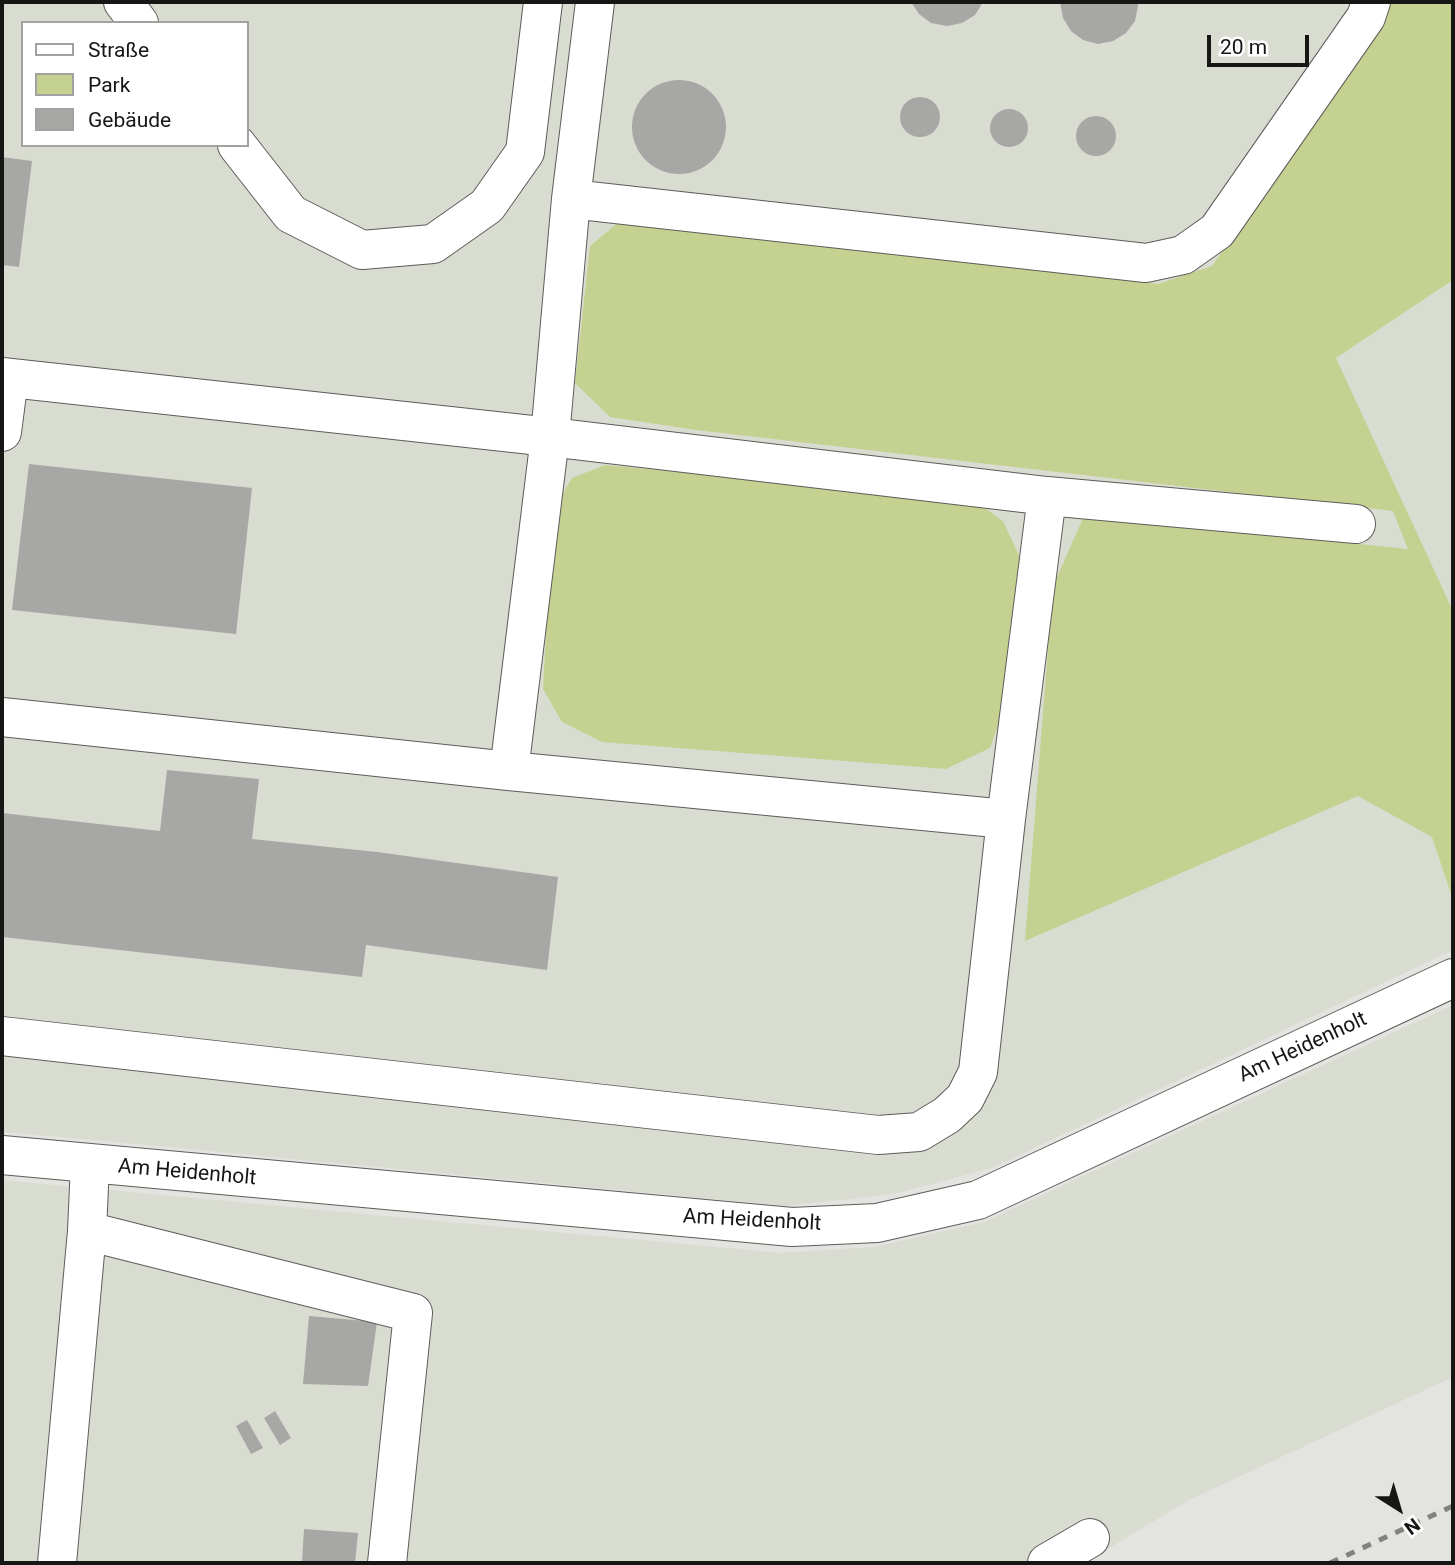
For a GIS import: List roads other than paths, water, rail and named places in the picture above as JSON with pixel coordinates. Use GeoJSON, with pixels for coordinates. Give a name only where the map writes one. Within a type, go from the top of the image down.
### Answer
{"type":"FeatureCollection","features":[{"type":"Feature","properties":{"kind":"street"},"geometry":{"type":"LineString","coordinates":[[123,2],[137,21]]}},
{"type":"Feature","properties":{"kind":"street"},"geometry":{"type":"LineString","coordinates":[[239,147],[291,214],[362,250],[433,244],[487,206],[525,152],[543,2]]}},
{"type":"Feature","properties":{"kind":"street"},"geometry":{"type":"LineString","coordinates":[[509,771],[550,437],[571,199],[595,2]]}},
{"type":"Feature","properties":{"kind":"street"},"geometry":{"type":"LineString","coordinates":[[571,199],[1146,263],[1183,255],[1217,231],[1366,17],[1371,2]]}},
{"type":"Feature","properties":{"kind":"street"},"geometry":{"type":"LineString","coordinates":[[2,432],[5,377],[550,437],[1047,496],[1356,524]]}},
{"type":"Feature","properties":{"kind":"street"},"geometry":{"type":"LineString","coordinates":[[2,1035],[878,1135],[919,1132],[947,1115],[965,1098],[978,1072],[1006,818],[1047,496]]}},
{"type":"Feature","properties":{"kind":"street"},"geometry":{"type":"LineString","coordinates":[[2,717],[509,771],[1006,818]]}},
{"type":"Feature","properties":{"kind":"street","name":"Am Heidenholt"},"geometry":{"type":"LineString","coordinates":[[2,1155],[792,1227],[877,1223],[978,1200],[1453,978]]}},
{"type":"Feature","properties":{"kind":"street"},"geometry":{"type":"LineString","coordinates":[[57,1563],[88,1231],[89,1164]]}},
{"type":"Feature","properties":{"kind":"street"},"geometry":{"type":"LineString","coordinates":[[88,1231],[413,1313],[387,1563]]}},
{"type":"Feature","properties":{"kind":"street"},"geometry":{"type":"LineString","coordinates":[[1047,1563],[1090,1538]]}},
{"type":"Feature","properties":{"kind":"railway"},"geometry":{"type":"LineString","coordinates":[[1330,1563],[1453,1506]]}}]}
